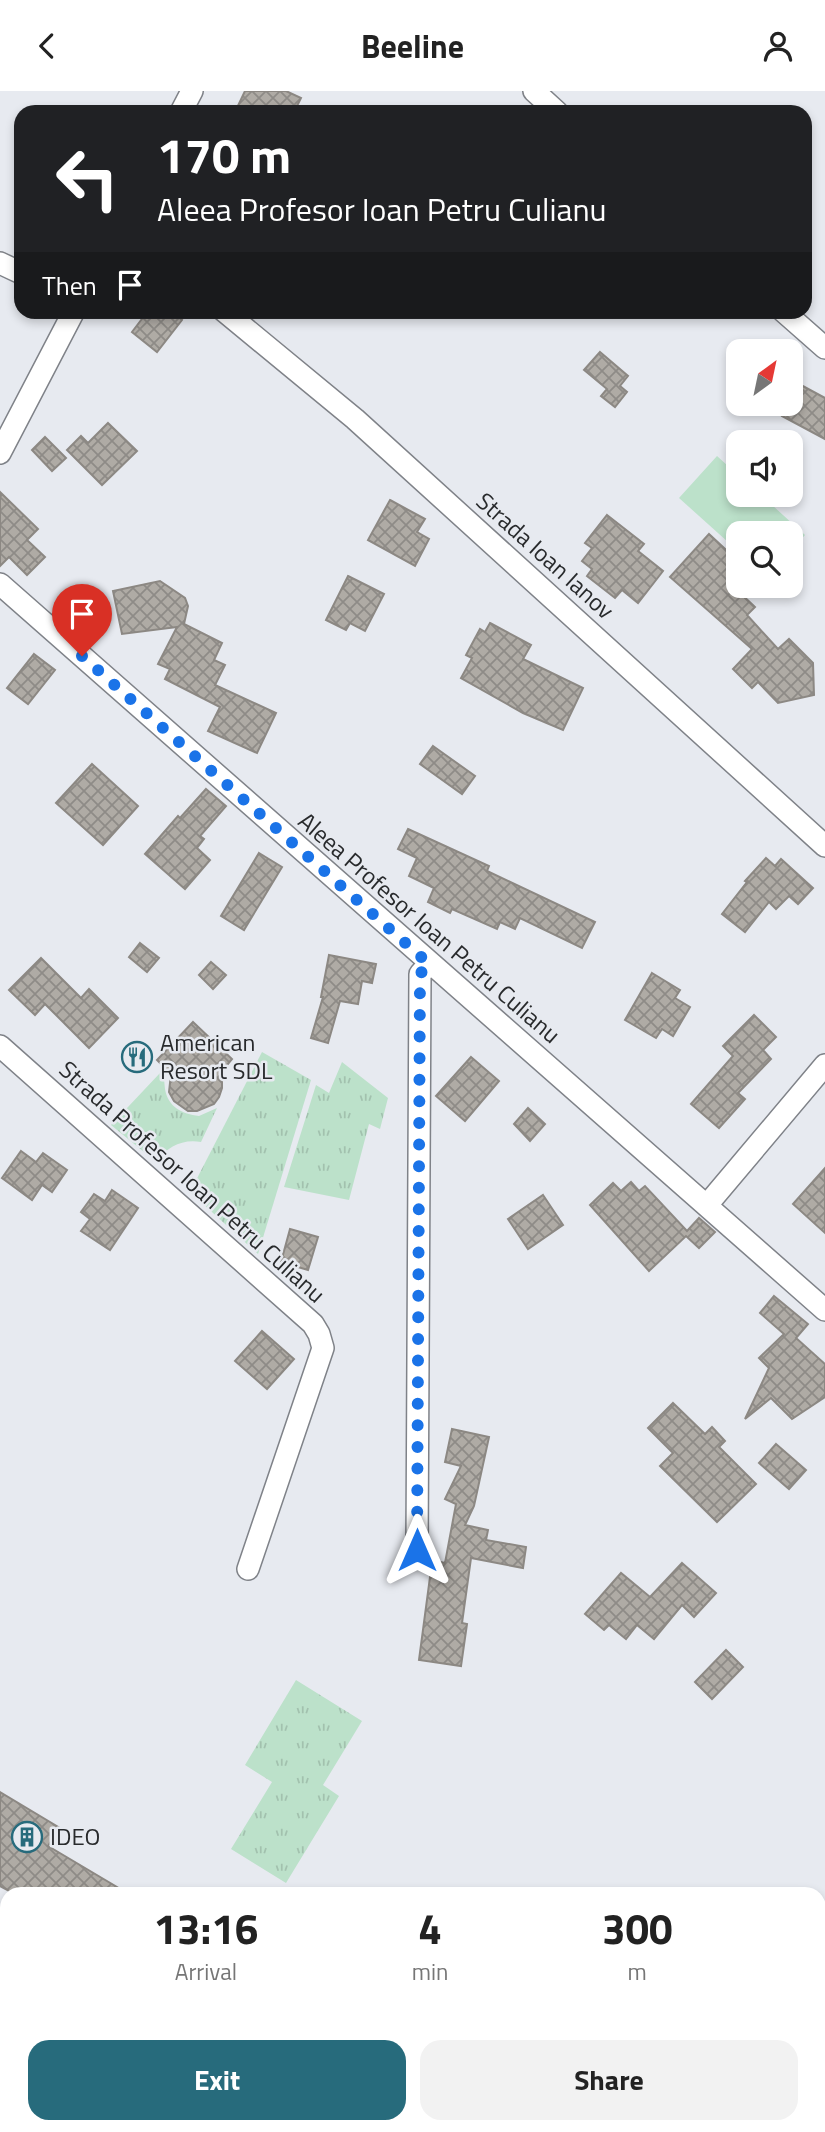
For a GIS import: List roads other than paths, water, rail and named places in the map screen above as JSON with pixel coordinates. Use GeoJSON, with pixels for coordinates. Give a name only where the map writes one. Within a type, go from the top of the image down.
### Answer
{"type":"FeatureCollection","features":[{"type":"Feature","properties":{"kind":"street"},"geometry":{"type":"LineString","coordinates":[[534,91],[549,105]]}},
{"type":"Feature","properties":{"kind":"street"},"geometry":{"type":"LineString","coordinates":[[0,453],[70,319]]}},
{"type":"Feature","properties":{"kind":"street","name":"Strada Ioan Ianov"},"geometry":{"type":"LineString","coordinates":[[234,319],[355,419],[825,846]]}},
{"type":"Feature","properties":{"kind":"street"},"geometry":{"type":"LineString","coordinates":[[792,319],[825,348]]}},
{"type":"Feature","properties":{"kind":"street","name":"Aleea Profesor Ioan Petru Culianu"},"geometry":{"type":"LineString","coordinates":[[0,584],[825,1310]]}},
{"type":"Feature","properties":{"kind":"street"},"geometry":{"type":"LineString","coordinates":[[417,1550],[420,974],[429,964]]}},
{"type":"Feature","properties":{"kind":"street","name":"Strada Profesor Ioan Petru Culianu"},"geometry":{"type":"LineString","coordinates":[[0,1046],[313,1324],[319,1334],[323,1348],[248,1569]]}},
{"type":"Feature","properties":{"kind":"street"},"geometry":{"type":"LineString","coordinates":[[707,1205],[825,1065]]}},
{"type":"Feature","properties":{"kind":"place","name":"American Resort SDL"},"geometry":{"type":"Point","coordinates":[137,1057]}},
{"type":"Feature","properties":{"kind":"place","name":"IDEO"},"geometry":{"type":"Point","coordinates":[27,1837]}}]}
